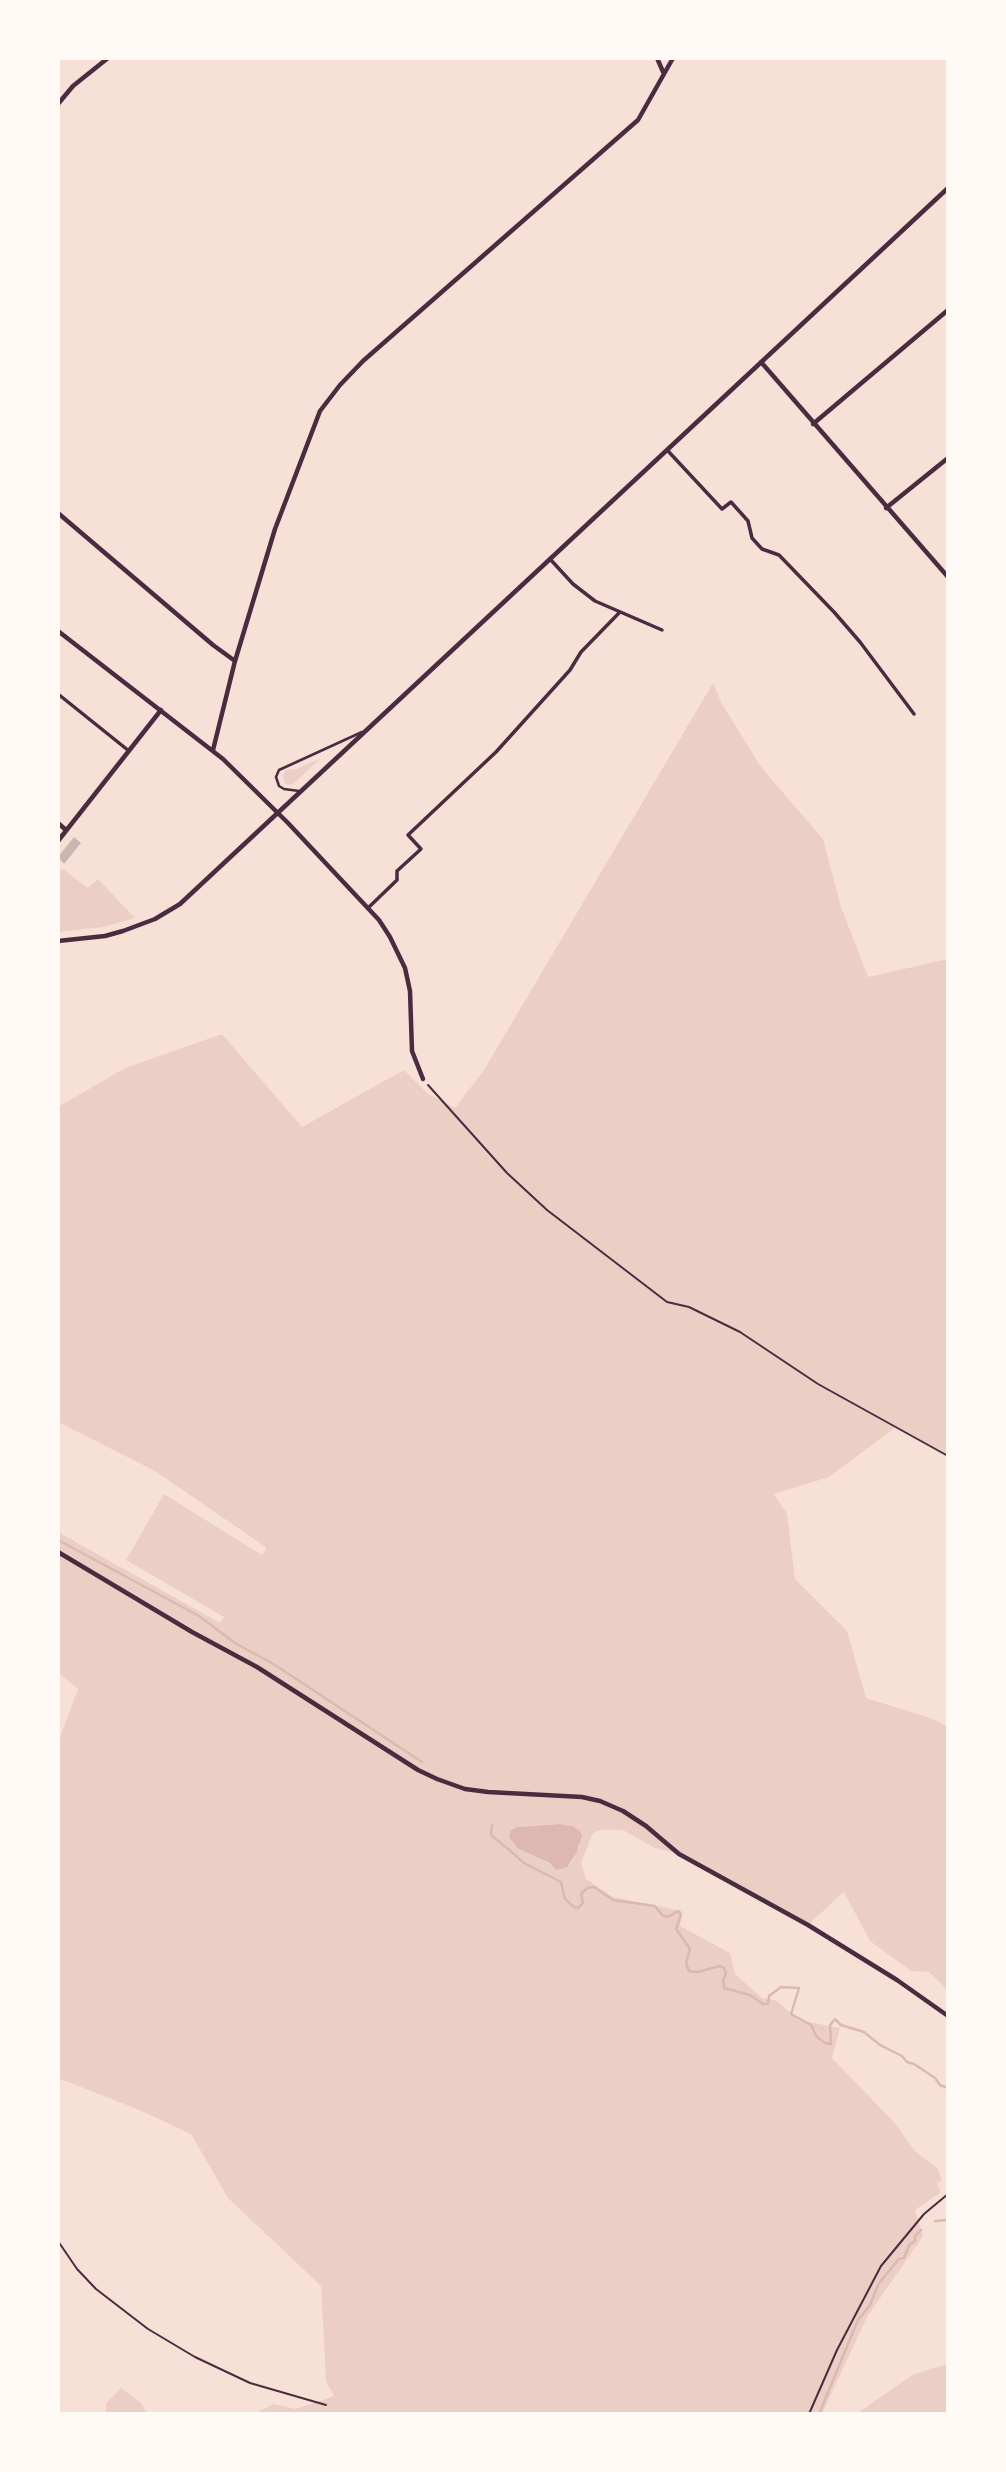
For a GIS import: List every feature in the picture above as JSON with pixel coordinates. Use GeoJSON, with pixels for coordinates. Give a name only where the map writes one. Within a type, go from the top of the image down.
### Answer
{"type":"FeatureCollection","features":[{"type":"Feature","properties":{"kind":"street"},"geometry":{"type":"LineString","coordinates":[[58,104],[73,86],[108,58]]}},
{"type":"Feature","properties":{"kind":"street"},"geometry":{"type":"LineString","coordinates":[[657,58],[664,75]]}},
{"type":"Feature","properties":{"kind":"street"},"geometry":{"type":"LineString","coordinates":[[213,750],[275,529],[320,411],[363,361],[631,127],[647,107],[673,58]]}},
{"type":"Feature","properties":{"kind":"street"},"geometry":{"type":"LineString","coordinates":[[58,941],[104,936],[122,931],[168,912],[191,894],[948,188]]}},
{"type":"Feature","properties":{"kind":"street"},"geometry":{"type":"LineString","coordinates":[[813,424],[948,310]]}},
{"type":"Feature","properties":{"kind":"street"},"geometry":{"type":"LineString","coordinates":[[761,362],[948,577]]}},
{"type":"Feature","properties":{"kind":"street"},"geometry":{"type":"LineString","coordinates":[[668,451],[722,509],[731,502],[748,521],[752,538],[762,549],[779,555],[834,612],[914,714]]}},
{"type":"Feature","properties":{"kind":"street"},"geometry":{"type":"LineString","coordinates":[[887,508],[948,457]]}},
{"type":"Feature","properties":{"kind":"street"},"geometry":{"type":"LineString","coordinates":[[58,513],[213,645],[236,661]]}},
{"type":"Feature","properties":{"kind":"street"},"geometry":{"type":"LineString","coordinates":[[550,559],[589,597],[619,613],[662,630]]}},
{"type":"Feature","properties":{"kind":"street"},"geometry":{"type":"LineString","coordinates":[[368,908],[397,880],[397,871],[421,849],[408,835],[496,752],[570,670],[581,652],[619,613]]}},
{"type":"Feature","properties":{"kind":"street"},"geometry":{"type":"LineString","coordinates":[[58,631],[213,750],[277,812],[368,908],[390,937],[405,968],[410,991],[412,1051],[423,1079]]}},
{"type":"Feature","properties":{"kind":"street"},"geometry":{"type":"LineString","coordinates":[[58,694],[129,751]]}},
{"type":"Feature","properties":{"kind":"street"},"geometry":{"type":"LineString","coordinates":[[58,841],[161,710]]}},
{"type":"Feature","properties":{"kind":"street"},"geometry":{"type":"LineString","coordinates":[[58,823],[66,830]]}},
{"type":"Feature","properties":{"kind":"street"},"geometry":{"type":"LineString","coordinates":[[58,1552],[192,1632],[257,1667],[418,1770],[437,1779],[477,1790],[582,1797],[623,1811],[646,1826],[679,1854],[808,1925],[886,1973],[948,2016]]}},
{"type":"Feature","properties":{"kind":"lane"},"geometry":{"type":"LineString","coordinates":[[300,791],[279,786],[276,778],[280,769],[365,731]]}},
{"type":"Feature","properties":{"kind":"path"},"geometry":{"type":"LineString","coordinates":[[423,1079],[506,1173],[547,1210],[667,1302],[689,1307],[740,1332],[818,1384],[948,1456]]}},
{"type":"Feature","properties":{"kind":"path"},"geometry":{"type":"LineString","coordinates":[[809,2414],[837,2350],[881,2266],[923,2214],[948,2194]]}},
{"type":"Feature","properties":{"kind":"path"},"geometry":{"type":"LineString","coordinates":[[58,2241],[77,2269],[96,2289],[148,2329],[195,2357],[250,2383],[326,2405]]}},
{"type":"Feature","properties":{"kind":"shaded area"},"geometry":{"type":"Polygon","coordinates":[[[713,683],[722,704],[761,767],[823,839],[841,907],[868,977],[948,959],[948,1456],[896,1427],[829,1477],[774,1494],[787,1514],[795,1579],[847,1631],[866,1698],[933,1719],[948,1727],[948,1990],[929,1972],[911,1971],[870,1941],[844,1892],[808,1925],[679,1854],[655,1848],[623,1830],[600,1830],[593,1833],[581,1863],[586,1879],[613,1897],[682,1911],[680,1926],[730,1953],[735,1974],[762,1998],[776,2000],[798,2020],[840,2028],[832,2058],[893,2121],[916,2152],[938,2169],[942,2180],[937,2183],[941,2192],[915,2210],[923,2236],[867,2317],[822,2414],[253,2414],[274,2404],[296,2409],[334,2396],[326,2381],[321,2286],[228,2198],[191,2134],[58,2078],[58,1742],[78,1689],[58,1673],[58,1532],[220,1623],[224,1617],[126,1560],[164,1494],[262,1555],[267,1548],[155,1471],[58,1422],[58,1107],[125,1068],[222,1034],[302,1127],[404,1070],[427,1093],[455,1108],[484,1070],[713,683]],[[559,1824],[524,1826],[510,1831],[509,1837],[517,1848],[542,1858],[556,1870],[572,1862],[580,1845],[577,1828],[559,1824]]]}},
{"type":"Feature","properties":{"kind":"shaded area"},"geometry":{"type":"Polygon","coordinates":[[[321,758],[293,784],[284,782],[283,775],[286,770],[296,769],[321,758]]]}},
{"type":"Feature","properties":{"kind":"shaded area"},"geometry":{"type":"Polygon","coordinates":[[[58,868],[88,888],[98,879],[135,918],[103,927],[58,932],[58,868]]]}},
{"type":"Feature","properties":{"kind":"shaded area"},"geometry":{"type":"Polygon","coordinates":[[[559,1824],[573,1826],[582,1836],[576,1854],[567,1867],[556,1870],[548,1862],[517,1848],[509,1837],[510,1831],[517,1827],[559,1824]]]}},
{"type":"Feature","properties":{"kind":"shaded area"},"geometry":{"type":"Polygon","coordinates":[[[948,2364],[948,2414],[856,2414],[914,2374],[948,2364]]]}},
{"type":"Feature","properties":{"kind":"shaded area"},"geometry":{"type":"Polygon","coordinates":[[[121,2388],[141,2403],[147,2414],[106,2414],[106,2403],[121,2388]]]}},
{"type":"Feature","properties":{"kind":"building"},"geometry":{"type":"Polygon","coordinates":[[[74,837],[81,843],[64,864],[58,857],[74,837]]]}},
{"type":"Feature","properties":{"kind":"waterway"},"geometry":{"type":"LineString","coordinates":[[58,1540],[199,1616],[235,1643],[275,1665],[422,1762]]}},
{"type":"Feature","properties":{"kind":"waterway"},"geometry":{"type":"LineString","coordinates":[[492,1825],[491,1835],[524,1863],[561,1882],[565,1899],[574,1907],[578,1908],[583,1903],[581,1894],[587,1888],[594,1887],[613,1900],[655,1906],[662,1915],[668,1917],[678,1911],[681,1915],[676,1929],[690,1949],[686,1963],[689,1971],[698,1972],[720,1966],[726,1973],[724,1988],[750,1995],[763,2004],[768,2004],[769,1996],[781,1987],[799,1988],[791,2014],[811,2025],[817,2037],[825,2043],[831,2044],[830,2025],[835,2019],[841,2025],[864,2032],[948,2088]]}},
{"type":"Feature","properties":{"kind":"waterway"},"geometry":{"type":"LineString","coordinates":[[935,2221],[948,2220]]}},
{"type":"Feature","properties":{"kind":"waterway"},"geometry":{"type":"LineString","coordinates":[[819,2414],[858,2320],[870,2305],[879,2283],[899,2259],[904,2258],[909,2245],[915,2241],[915,2236],[921,2230]]}}]}
